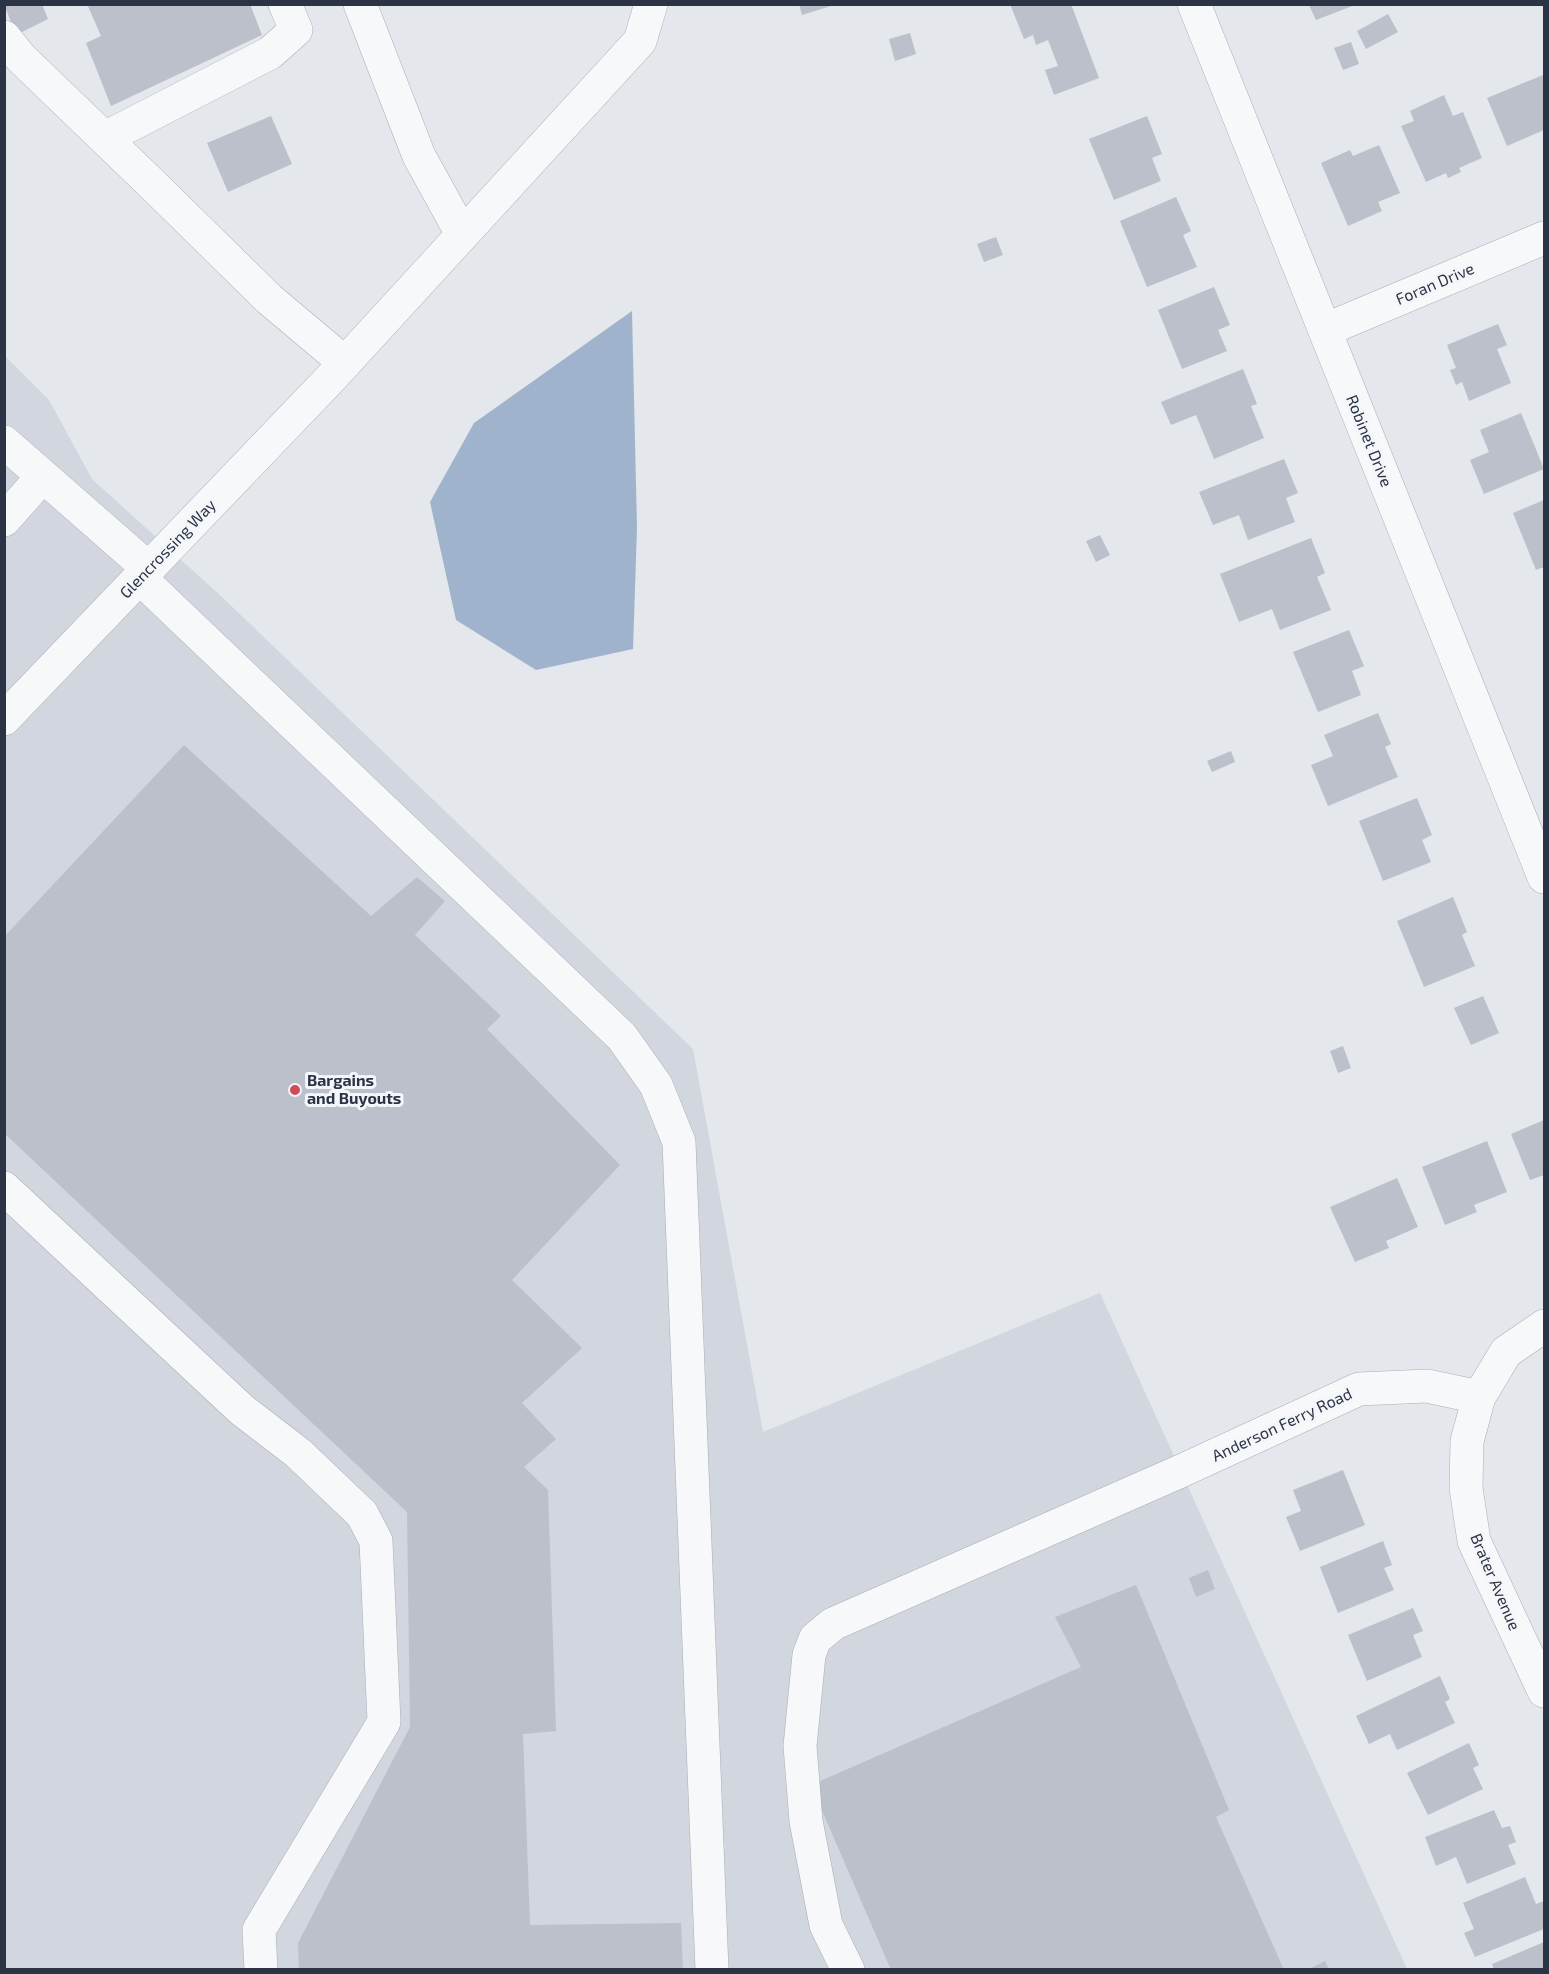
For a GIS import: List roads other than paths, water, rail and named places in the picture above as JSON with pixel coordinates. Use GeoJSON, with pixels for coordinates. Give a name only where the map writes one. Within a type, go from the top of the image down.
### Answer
{"type":"FeatureCollection","features":[{"type":"Feature","properties":{"kind":"street"},"geometry":{"type":"LineString","coordinates":[[105,138],[270,53],[296,30],[285,4]]}},
{"type":"Feature","properties":{"kind":"street"},"geometry":{"type":"LineString","coordinates":[[360,4],[419,156],[462,234]]}},
{"type":"Feature","properties":{"kind":"street"},"geometry":{"type":"LineString","coordinates":[[625,4],[640,41]]}},
{"type":"Feature","properties":{"kind":"street"},"geometry":{"type":"LineString","coordinates":[[640,41],[651,4]]}},
{"type":"Feature","properties":{"kind":"street","name":"Robinet Drive"},"geometry":{"type":"LineString","coordinates":[[1194,4],[1545,877]]}},
{"type":"Feature","properties":{"kind":"street"},"geometry":{"type":"LineString","coordinates":[[4,37],[21,58],[269,299],[338,371]]}},
{"type":"Feature","properties":{"kind":"street","name":"Glencrossing Way"},"geometry":{"type":"LineString","coordinates":[[4,719],[338,371],[640,41]]}},
{"type":"Feature","properties":{"kind":"street","name":"Foran Drive"},"geometry":{"type":"LineString","coordinates":[[1325,330],[1545,238]]}},
{"type":"Feature","properties":{"kind":"street"},"geometry":{"type":"LineString","coordinates":[[4,442],[43,476],[144,573],[622,1037],[656,1085],[679,1142],[712,1970]]}},
{"type":"Feature","properties":{"kind":"street"},"geometry":{"type":"LineString","coordinates":[[4,520],[43,476]]}},
{"type":"Feature","properties":{"kind":"street"},"geometry":{"type":"LineString","coordinates":[[4,1188],[242,1410],[298,1453],[362,1514],[376,1541],[384,1722],[259,1930],[261,1970]]}},
{"type":"Feature","properties":{"kind":"street"},"geometry":{"type":"LineString","coordinates":[[1479,1397],[1506,1352],[1545,1326]]}},
{"type":"Feature","properties":{"kind":"street","name":"Anderson Ferry Road"},"geometry":{"type":"LineString","coordinates":[[848,1970],[826,1925],[806,1821],[800,1746],[809,1654],[815,1639],[833,1624],[1359,1389],[1427,1386],[1479,1397]]}},
{"type":"Feature","properties":{"kind":"street","name":"Brater Avenue"},"geometry":{"type":"LineString","coordinates":[[1479,1397],[1467,1441],[1466,1488],[1474,1541],[1545,1692]]}},
{"type":"Feature","properties":{"kind":"water"},"geometry":{"type":"Polygon","coordinates":[[[632,311],[637,528],[633,649],[536,670],[456,620],[430,502],[474,423],[632,311]]]}},
{"type":"Feature","properties":{"kind":"place","name":"Bargains and Buyouts"},"geometry":{"type":"Point","coordinates":[295,1090]}}]}
